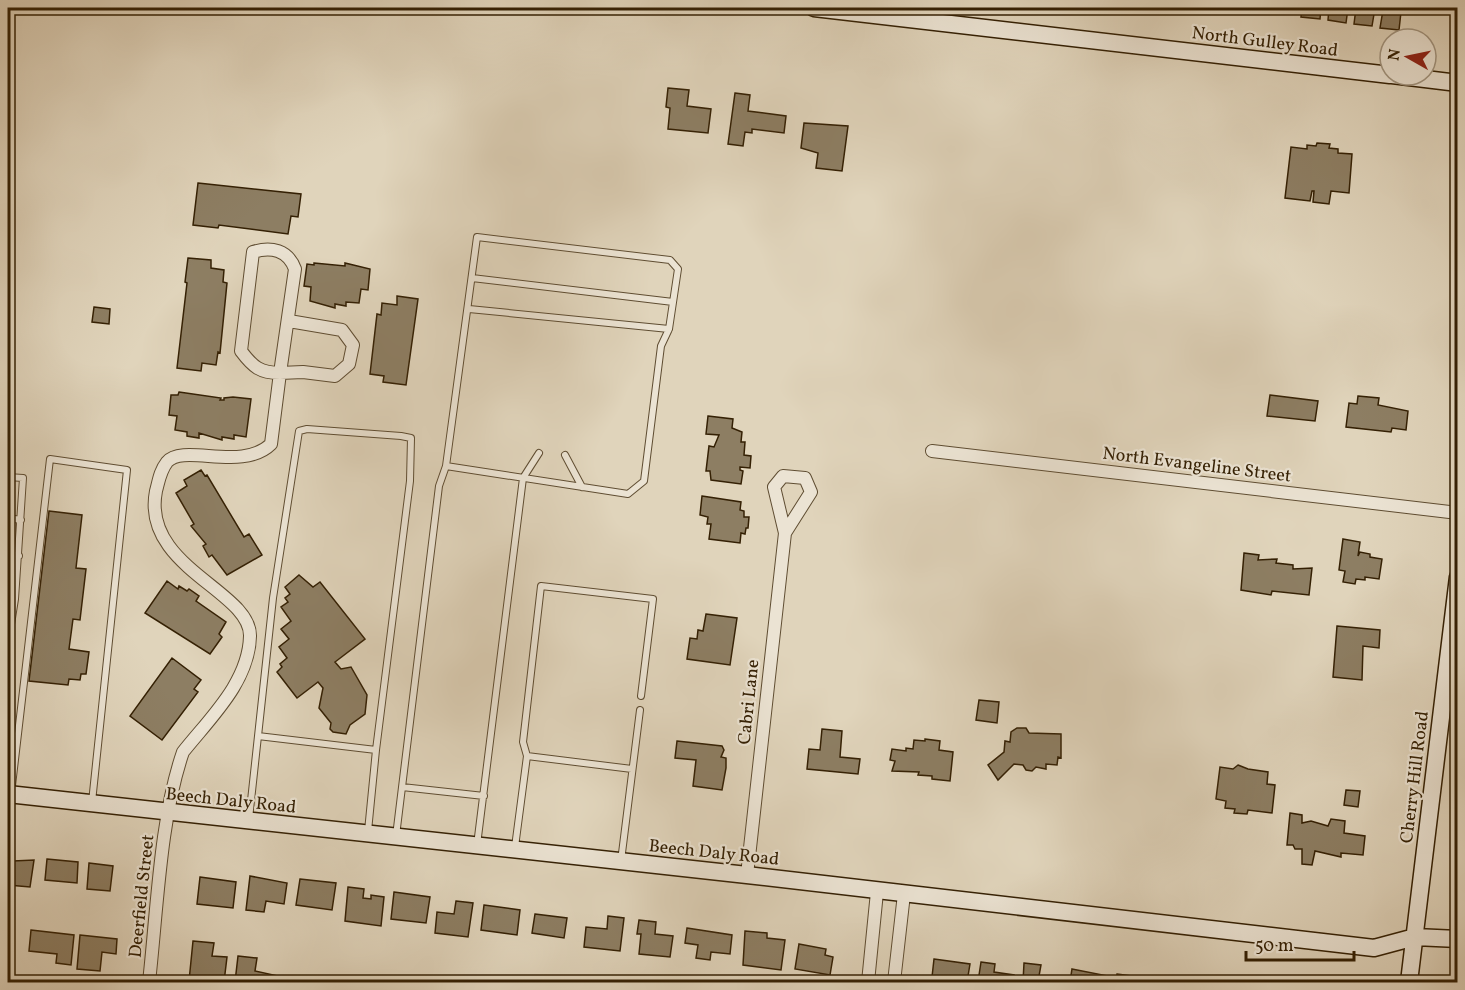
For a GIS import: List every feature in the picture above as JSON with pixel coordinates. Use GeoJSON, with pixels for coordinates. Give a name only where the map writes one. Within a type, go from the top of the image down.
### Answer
{"type":"FeatureCollection","features":[{"type":"Feature","properties":{"kind":"main road","name":"North Gulley Road"},"geometry":{"type":"LineString","coordinates":[[814,8],[921,18],[936,15],[1378,73]]}},
{"type":"Feature","properties":{"kind":"main road","name":"North Gulley Road"},"geometry":{"type":"LineString","coordinates":[[1438,81],[1458,83]]}},
{"type":"Feature","properties":{"kind":"main road","name":"Cherry Hill Road"},"geometry":{"type":"LineString","coordinates":[[1409,982],[1458,577]]}},
{"type":"Feature","properties":{"kind":"main road","name":"Beech Daly Road"},"geometry":{"type":"LineString","coordinates":[[9,795],[747,875],[877,892],[1374,948],[1415,936]]}},
{"type":"Feature","properties":{"kind":"main road"},"geometry":{"type":"LineString","coordinates":[[1415,936],[1458,939]]}},
{"type":"Feature","properties":{"kind":"street"},"geometry":{"type":"LineString","coordinates":[[280,373],[295,269],[291,259],[283,253],[265,248],[253,252],[241,351],[254,368],[266,373],[280,373],[303,372],[335,375],[349,364],[353,345],[342,330],[289,321]]}},
{"type":"Feature","properties":{"kind":"street","name":"Deerfield Street"},"geometry":{"type":"LineString","coordinates":[[150,982],[169,813],[183,752],[242,676],[250,634],[241,610],[195,575],[171,547],[156,512],[155,499],[160,471],[170,459],[183,454],[225,458],[250,456],[266,449],[271,444],[273,434],[280,373]]}},
{"type":"Feature","properties":{"kind":"street","name":"North Evangeline Street"},"geometry":{"type":"LineString","coordinates":[[933,452],[1458,513]]}},
{"type":"Feature","properties":{"kind":"street","name":"Cabri Lane"},"geometry":{"type":"LineString","coordinates":[[747,875],[785,533]]}},
{"type":"Feature","properties":{"kind":"street"},"geometry":{"type":"LineString","coordinates":[[868,982],[877,892]]}},
{"type":"Feature","properties":{"kind":"street"},"geometry":{"type":"LineString","coordinates":[[894,982],[904,894]]}},
{"type":"Feature","properties":{"kind":"lane"},"geometry":{"type":"LineString","coordinates":[[396,837],[439,486],[446,466],[477,237],[670,260],[678,268],[669,329],[661,346],[644,482],[627,494],[446,466]]}},
{"type":"Feature","properties":{"kind":"lane"},"geometry":{"type":"LineString","coordinates":[[472,278],[673,302]]}},
{"type":"Feature","properties":{"kind":"lane"},"geometry":{"type":"LineString","coordinates":[[468,309],[669,329]]}},
{"type":"Feature","properties":{"kind":"lane"},"geometry":{"type":"LineString","coordinates":[[249,821],[273,598],[299,431],[307,429],[401,436],[411,438],[410,481],[376,750],[368,834]]}},
{"type":"Feature","properties":{"kind":"lane"},"geometry":{"type":"LineString","coordinates":[[477,846],[523,478],[539,453]]}},
{"type":"Feature","properties":{"kind":"lane"},"geometry":{"type":"LineString","coordinates":[[565,455],[582,487]]}},
{"type":"Feature","properties":{"kind":"lane"},"geometry":{"type":"LineString","coordinates":[[9,795],[50,459],[127,471],[92,804]]}},
{"type":"Feature","properties":{"kind":"lane"},"geometry":{"type":"LineString","coordinates":[[8,477],[23,478],[19,556],[8,643]]}},
{"type":"Feature","properties":{"kind":"lane"},"geometry":{"type":"LineString","coordinates":[[8,519],[21,520]]}},
{"type":"Feature","properties":{"kind":"lane"},"geometry":{"type":"LineString","coordinates":[[8,555],[19,556]]}},
{"type":"Feature","properties":{"kind":"lane"},"geometry":{"type":"LineString","coordinates":[[515,850],[527,756],[523,742],[541,586],[653,600],[641,696]]}},
{"type":"Feature","properties":{"kind":"lane"},"geometry":{"type":"LineString","coordinates":[[621,861],[640,710]]}},
{"type":"Feature","properties":{"kind":"lane"},"geometry":{"type":"LineString","coordinates":[[258,736],[376,750]]}},
{"type":"Feature","properties":{"kind":"lane"},"geometry":{"type":"LineString","coordinates":[[527,756],[632,769]]}},
{"type":"Feature","properties":{"kind":"lane"},"geometry":{"type":"LineString","coordinates":[[402,788],[484,796]]}},
{"type":"Feature","properties":{"kind":"building"},"geometry":{"type":"Polygon","coordinates":[[[8,8],[29,8],[28,14],[8,11],[8,8]]]}},
{"type":"Feature","properties":{"kind":"building"},"geometry":{"type":"Polygon","coordinates":[[[1302,8],[1321,8],[1320,19],[1301,17],[1302,8]]]}},
{"type":"Feature","properties":{"kind":"building"},"geometry":{"type":"Polygon","coordinates":[[[1329,8],[1348,8],[1346,23],[1328,20],[1329,8]]]}},
{"type":"Feature","properties":{"kind":"building"},"geometry":{"type":"Polygon","coordinates":[[[1356,8],[1375,8],[1372,26],[1354,24],[1356,8]]]}},
{"type":"Feature","properties":{"kind":"building"},"geometry":{"type":"Polygon","coordinates":[[[1383,10],[1401,12],[1399,27],[1380,27],[1383,10]]]}},
{"type":"Feature","properties":{"kind":"building"},"geometry":{"type":"Polygon","coordinates":[[[668,88],[689,90],[687,106],[711,109],[708,133],[668,129],[670,108],[666,107],[668,88]]]}},
{"type":"Feature","properties":{"kind":"building"},"geometry":{"type":"Polygon","coordinates":[[[735,93],[750,95],[748,111],[786,116],[784,133],[752,129],[752,133],[745,132],[743,146],[728,144],[735,93]]]}},
{"type":"Feature","properties":{"kind":"building"},"geometry":{"type":"Polygon","coordinates":[[[804,123],[848,126],[842,171],[816,168],[818,153],[801,148],[804,123]]]}},
{"type":"Feature","properties":{"kind":"building"},"geometry":{"type":"Polygon","coordinates":[[[1317,143],[1330,144],[1329,148],[1338,149],[1338,153],[1352,154],[1349,193],[1331,191],[1329,204],[1313,202],[1314,191],[1312,191],[1310,201],[1285,198],[1291,147],[1307,149],[1307,145],[1316,146],[1317,143]]]}},
{"type":"Feature","properties":{"kind":"building"},"geometry":{"type":"Polygon","coordinates":[[[198,183],[301,194],[298,217],[291,216],[288,234],[219,225],[218,228],[193,225],[198,183]]]}},
{"type":"Feature","properties":{"kind":"building"},"geometry":{"type":"Polygon","coordinates":[[[188,258],[211,260],[211,268],[224,270],[223,282],[227,283],[220,353],[218,352],[216,365],[202,363],[201,371],[177,368],[188,258]]]}},
{"type":"Feature","properties":{"kind":"building"},"geometry":{"type":"Polygon","coordinates":[[[314,263],[345,266],[345,263],[370,269],[368,290],[361,289],[359,303],[346,302],[346,306],[335,304],[335,308],[310,301],[311,287],[304,286],[307,264],[314,265],[314,263]]]}},
{"type":"Feature","properties":{"kind":"building"},"geometry":{"type":"Polygon","coordinates":[[[397,296],[418,299],[406,385],[383,382],[384,376],[370,374],[377,314],[381,315],[382,303],[397,305],[397,296]]]}},
{"type":"Feature","properties":{"kind":"building"},"geometry":{"type":"Polygon","coordinates":[[[94,307],[110,309],[109,324],[92,322],[94,307]]]}},
{"type":"Feature","properties":{"kind":"building"},"geometry":{"type":"Polygon","coordinates":[[[179,392],[221,398],[220,400],[233,397],[251,399],[246,437],[234,435],[234,439],[222,437],[222,440],[199,433],[199,438],[187,436],[187,432],[175,430],[177,416],[169,415],[171,395],[178,395],[179,392]]]}},
{"type":"Feature","properties":{"kind":"building"},"geometry":{"type":"Polygon","coordinates":[[[1270,395],[1318,401],[1315,421],[1267,416],[1270,395]]]}},
{"type":"Feature","properties":{"kind":"building"},"geometry":{"type":"Polygon","coordinates":[[[1358,396],[1379,398],[1378,405],[1408,411],[1406,430],[1392,428],[1391,432],[1346,427],[1349,403],[1357,404],[1358,396]]]}},
{"type":"Feature","properties":{"kind":"building"},"geometry":{"type":"Polygon","coordinates":[[[708,416],[733,419],[732,428],[742,432],[741,442],[745,442],[744,455],[751,456],[750,468],[740,467],[743,471],[741,484],[711,480],[710,471],[706,471],[709,446],[714,447],[719,435],[706,434],[708,416]]]}},
{"type":"Feature","properties":{"kind":"building"},"geometry":{"type":"Polygon","coordinates":[[[201,470],[205,476],[207,475],[244,537],[249,534],[262,555],[227,575],[212,555],[209,557],[203,546],[206,544],[191,526],[194,524],[176,493],[187,486],[184,480],[201,470]]]}},
{"type":"Feature","properties":{"kind":"building"},"geometry":{"type":"Polygon","coordinates":[[[702,496],[741,502],[740,510],[744,511],[744,517],[749,517],[748,528],[745,534],[741,533],[740,543],[709,539],[711,524],[707,524],[708,517],[700,515],[702,496]]]}},
{"type":"Feature","properties":{"kind":"building"},"geometry":{"type":"Polygon","coordinates":[[[49,511],[82,515],[76,568],[86,569],[80,620],[73,619],[69,649],[89,652],[86,674],[81,674],[80,680],[69,679],[68,685],[29,681],[49,511]]]}},
{"type":"Feature","properties":{"kind":"building"},"geometry":{"type":"Polygon","coordinates":[[[1343,539],[1360,542],[1358,556],[1360,552],[1382,559],[1379,579],[1365,577],[1365,580],[1356,579],[1355,584],[1343,582],[1345,571],[1339,570],[1343,539]]]}},
{"type":"Feature","properties":{"kind":"building"},"geometry":{"type":"Polygon","coordinates":[[[1244,553],[1259,555],[1258,560],[1277,559],[1276,563],[1293,565],[1293,569],[1312,568],[1309,595],[1272,591],[1271,595],[1241,590],[1244,553]]]}},
{"type":"Feature","properties":{"kind":"building"},"geometry":{"type":"Polygon","coordinates":[[[299,575],[313,587],[320,582],[365,639],[335,662],[341,669],[351,667],[367,695],[365,714],[350,725],[346,734],[333,732],[330,729],[331,723],[319,708],[323,688],[318,682],[297,698],[277,672],[282,667],[280,664],[287,658],[279,647],[289,639],[281,629],[291,621],[281,607],[288,602],[285,598],[290,594],[285,587],[299,575]]]}},
{"type":"Feature","properties":{"kind":"building"},"geometry":{"type":"Polygon","coordinates":[[[167,581],[178,589],[179,586],[187,591],[189,589],[199,596],[196,601],[226,622],[219,634],[222,637],[210,654],[145,613],[167,581]]]}},
{"type":"Feature","properties":{"kind":"building"},"geometry":{"type":"Polygon","coordinates":[[[706,614],[737,618],[730,665],[687,659],[690,638],[697,639],[698,630],[703,631],[706,614]]]}},
{"type":"Feature","properties":{"kind":"building"},"geometry":{"type":"Polygon","coordinates":[[[1337,626],[1380,630],[1379,648],[1363,646],[1362,680],[1333,677],[1337,626]]]}},
{"type":"Feature","properties":{"kind":"building"},"geometry":{"type":"Polygon","coordinates":[[[172,658],[201,680],[194,689],[198,692],[162,740],[130,716],[172,658]]]}},
{"type":"Feature","properties":{"kind":"building"},"geometry":{"type":"Polygon","coordinates":[[[979,700],[999,702],[997,723],[976,720],[979,700]]]}},
{"type":"Feature","properties":{"kind":"building"},"geometry":{"type":"Polygon","coordinates":[[[1017,728],[1026,728],[1029,733],[1061,734],[1061,758],[1058,757],[1057,765],[1046,764],[1046,769],[1036,767],[1032,771],[1026,770],[1023,765],[1014,764],[998,780],[988,765],[1004,752],[1005,741],[1010,742],[1011,732],[1017,728]]]}},
{"type":"Feature","properties":{"kind":"building"},"geometry":{"type":"Polygon","coordinates":[[[822,729],[842,731],[840,757],[860,759],[858,774],[807,769],[809,749],[820,750],[822,729]]]}},
{"type":"Feature","properties":{"kind":"building"},"geometry":{"type":"Polygon","coordinates":[[[925,739],[940,741],[939,750],[953,752],[950,781],[918,775],[919,772],[892,771],[895,761],[890,760],[892,749],[906,751],[906,748],[913,749],[914,740],[925,741],[925,739]]]}},
{"type":"Feature","properties":{"kind":"building"},"geometry":{"type":"Polygon","coordinates":[[[677,741],[722,746],[724,750],[721,757],[726,758],[726,768],[722,790],[693,786],[696,760],[675,758],[677,741]]]}},
{"type":"Feature","properties":{"kind":"building"},"geometry":{"type":"Polygon","coordinates":[[[1238,765],[1268,772],[1267,784],[1275,785],[1272,813],[1248,810],[1247,814],[1234,813],[1235,809],[1225,808],[1226,801],[1216,799],[1220,767],[1233,769],[1238,765]]]}},
{"type":"Feature","properties":{"kind":"building"},"geometry":{"type":"Polygon","coordinates":[[[1346,790],[1360,791],[1358,807],[1344,805],[1346,790]]]}},
{"type":"Feature","properties":{"kind":"building"},"geometry":{"type":"Polygon","coordinates":[[[1290,813],[1302,815],[1302,823],[1311,821],[1328,826],[1331,819],[1345,821],[1344,833],[1365,836],[1363,855],[1341,853],[1341,857],[1315,851],[1312,865],[1302,864],[1302,849],[1295,849],[1293,845],[1287,845],[1290,813]]]}},
{"type":"Feature","properties":{"kind":"building"},"geometry":{"type":"Polygon","coordinates":[[[8,849],[14,850],[13,861],[34,860],[30,887],[8,885],[8,849]]]}},
{"type":"Feature","properties":{"kind":"building"},"geometry":{"type":"Polygon","coordinates":[[[47,859],[78,862],[77,883],[45,880],[47,859]]]}},
{"type":"Feature","properties":{"kind":"building"},"geometry":{"type":"Polygon","coordinates":[[[89,863],[113,866],[110,891],[87,889],[89,863]]]}},
{"type":"Feature","properties":{"kind":"building"},"geometry":{"type":"Polygon","coordinates":[[[250,876],[287,883],[284,904],[266,901],[264,912],[246,910],[250,876]]]}},
{"type":"Feature","properties":{"kind":"building"},"geometry":{"type":"Polygon","coordinates":[[[200,877],[236,882],[233,908],[197,904],[200,877]]]}},
{"type":"Feature","properties":{"kind":"building"},"geometry":{"type":"Polygon","coordinates":[[[300,879],[336,883],[332,910],[296,905],[300,879]]]}},
{"type":"Feature","properties":{"kind":"building"},"geometry":{"type":"Polygon","coordinates":[[[348,887],[364,889],[363,898],[371,899],[371,895],[384,897],[381,926],[345,921],[348,887]]]}},
{"type":"Feature","properties":{"kind":"building"},"geometry":{"type":"Polygon","coordinates":[[[394,892],[430,897],[426,923],[391,919],[394,892]]]}},
{"type":"Feature","properties":{"kind":"building"},"geometry":{"type":"Polygon","coordinates":[[[456,901],[473,903],[468,937],[435,933],[437,912],[454,914],[456,901]]]}},
{"type":"Feature","properties":{"kind":"building"},"geometry":{"type":"Polygon","coordinates":[[[484,905],[520,910],[517,935],[481,930],[484,905]]]}},
{"type":"Feature","properties":{"kind":"building"},"geometry":{"type":"Polygon","coordinates":[[[535,914],[567,918],[564,938],[532,933],[535,914]]]}},
{"type":"Feature","properties":{"kind":"building"},"geometry":{"type":"Polygon","coordinates":[[[608,916],[624,918],[620,951],[584,947],[586,927],[607,929],[608,916]]]}},
{"type":"Feature","properties":{"kind":"building"},"geometry":{"type":"Polygon","coordinates":[[[639,920],[656,922],[655,934],[673,936],[670,957],[639,954],[641,934],[637,934],[639,920]]]}},
{"type":"Feature","properties":{"kind":"building"},"geometry":{"type":"Polygon","coordinates":[[[687,928],[732,935],[730,954],[711,952],[710,960],[696,958],[698,945],[685,943],[687,928]]]}},
{"type":"Feature","properties":{"kind":"building"},"geometry":{"type":"Polygon","coordinates":[[[31,930],[74,935],[71,965],[56,963],[57,954],[29,951],[31,930]]]}},
{"type":"Feature","properties":{"kind":"building"},"geometry":{"type":"Polygon","coordinates":[[[745,931],[767,933],[767,938],[785,940],[781,970],[743,965],[745,931]]]}},
{"type":"Feature","properties":{"kind":"building"},"geometry":{"type":"Polygon","coordinates":[[[80,935],[117,939],[116,954],[102,952],[100,971],[77,969],[80,935]]]}},
{"type":"Feature","properties":{"kind":"building"},"geometry":{"type":"Polygon","coordinates":[[[193,941],[214,943],[212,956],[227,957],[224,982],[189,981],[193,941]]]}},
{"type":"Feature","properties":{"kind":"building"},"geometry":{"type":"Polygon","coordinates":[[[799,944],[826,949],[825,955],[833,957],[830,975],[795,969],[799,944]]]}},
{"type":"Feature","properties":{"kind":"building"},"geometry":{"type":"Polygon","coordinates":[[[238,956],[257,958],[255,971],[278,976],[278,982],[235,982],[238,956]]]}},
{"type":"Feature","properties":{"kind":"building"},"geometry":{"type":"Polygon","coordinates":[[[934,959],[970,964],[967,982],[943,982],[944,978],[932,977],[934,959]]]}},
{"type":"Feature","properties":{"kind":"building"},"geometry":{"type":"Polygon","coordinates":[[[981,962],[995,964],[994,972],[1014,975],[1013,982],[978,982],[981,962]]]}},
{"type":"Feature","properties":{"kind":"building"},"geometry":{"type":"Polygon","coordinates":[[[1024,963],[1041,965],[1039,976],[1062,982],[1023,982],[1024,963]]]}},
{"type":"Feature","properties":{"kind":"building"},"geometry":{"type":"Polygon","coordinates":[[[1072,969],[1108,976],[1108,982],[1070,982],[1072,969]]]}},
{"type":"Feature","properties":{"kind":"building"},"geometry":{"type":"Polygon","coordinates":[[[1117,974],[1131,976],[1130,982],[1116,982],[1117,974]]]}},
{"type":"Feature","properties":{"kind":"building"},"geometry":{"type":"Polygon","coordinates":[[[287,978],[319,982],[286,982],[287,978]]]}},
{"type":"Feature","properties":{"kind":"building"},"geometry":{"type":"Polygon","coordinates":[[[1164,979],[1185,981],[1164,982],[1164,979]]]}}]}
